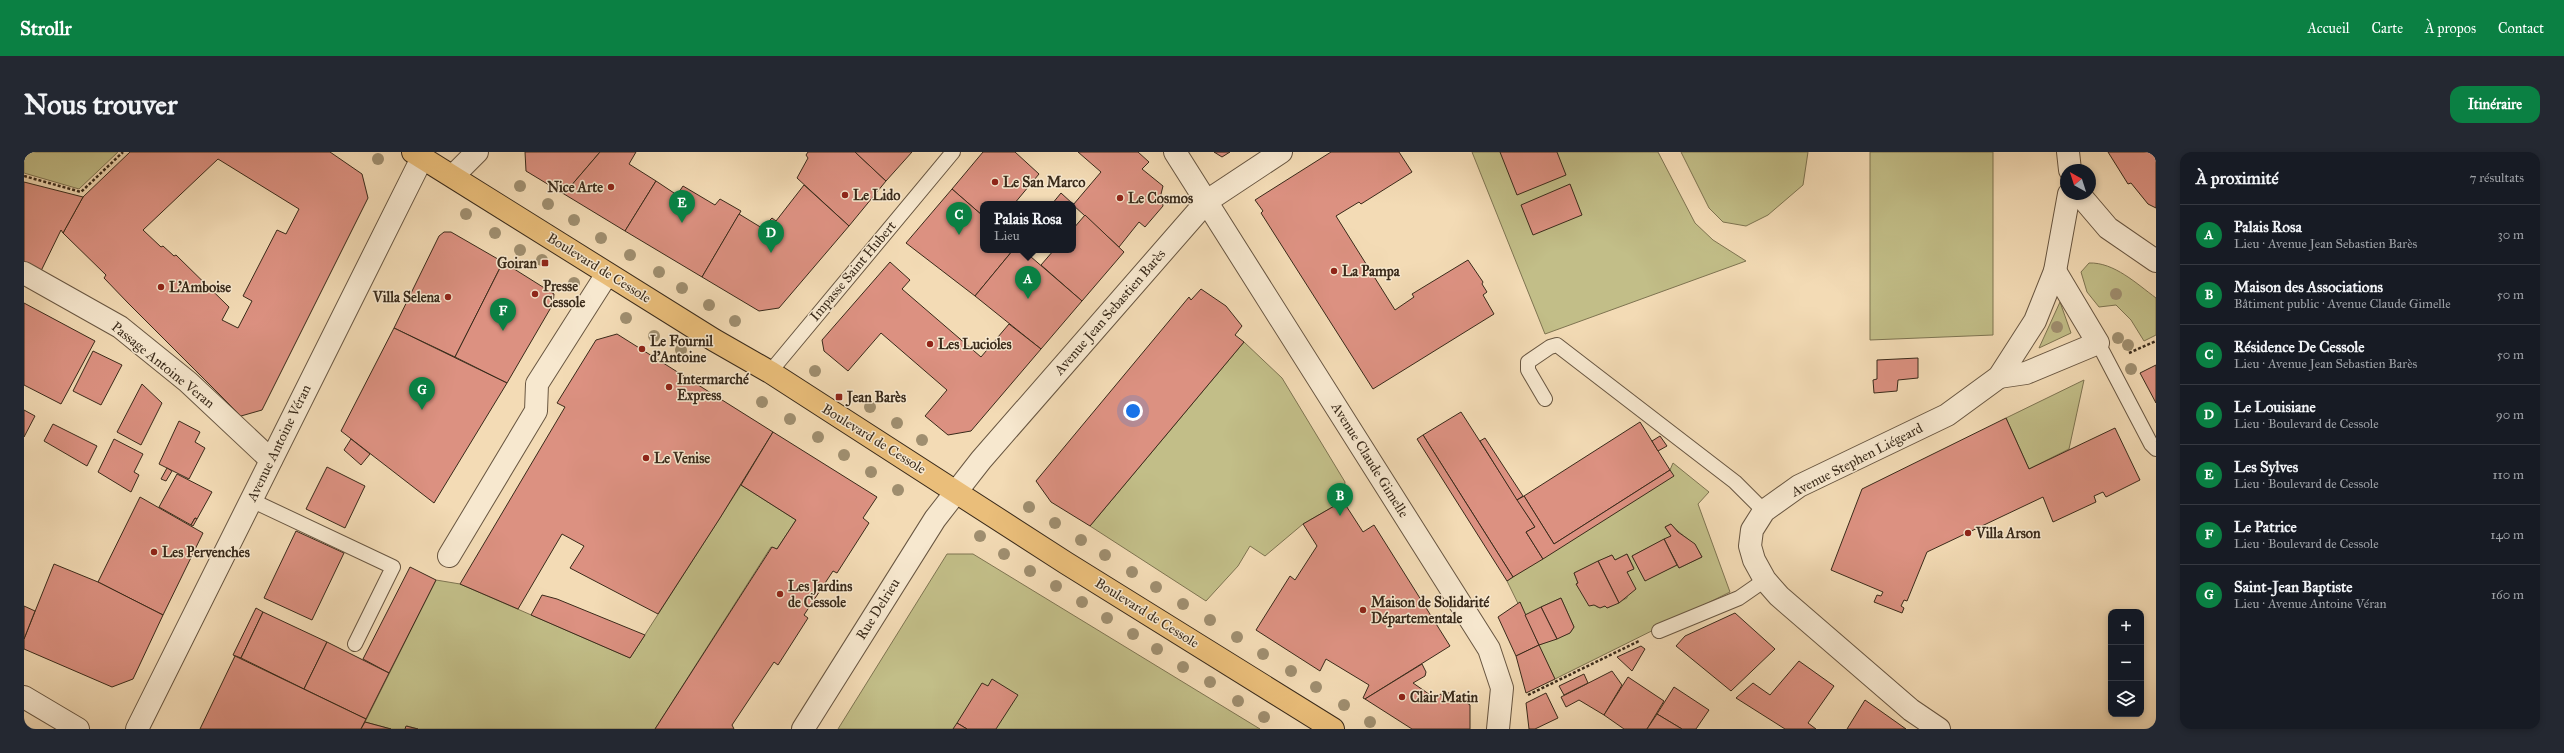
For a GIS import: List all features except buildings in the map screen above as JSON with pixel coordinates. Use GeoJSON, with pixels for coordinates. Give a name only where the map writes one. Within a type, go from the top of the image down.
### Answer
{"type":"FeatureCollection","features":[{"type":"Feature","properties":{"kind":"main road","name":"Boulevard de Cessole"},"geometry":{"type":"LineString","coordinates":[[417,155],[453,176],[714,340],[770,372],[1066,563],[1333,729]]}},
{"type":"Feature","properties":{"kind":"street"},"geometry":{"type":"LineString","coordinates":[[453,176],[477,152]]}},
{"type":"Feature","properties":{"kind":"street","name":"Avenue Claude Gimelle"},"geometry":{"type":"LineString","coordinates":[[1175,152],[1489,649],[1502,688],[1500,719]]}},
{"type":"Feature","properties":{"kind":"street","name":"Avenue Jean Sebastien Barès"},"geometry":{"type":"LineString","coordinates":[[956,491],[1207,201],[1282,152]]}},
{"type":"Feature","properties":{"kind":"street"},"geometry":{"type":"LineString","coordinates":[[2068,152],[2069,164]]}},
{"type":"Feature","properties":{"kind":"street","name":"Avenue Antoine Véran"},"geometry":{"type":"LineString","coordinates":[[137,729],[271,460],[417,155]]}},
{"type":"Feature","properties":{"kind":"street","name":"Avenue Stephen Liégeard"},"geometry":{"type":"LineString","coordinates":[[1939,729],[1911,710],[1780,596],[1765,580],[1754,560],[1750,546],[1752,530],[1764,510],[1799,486],[1947,414],[1999,377],[2034,320],[2055,271],[2068,200]]}},
{"type":"Feature","properties":{"kind":"street"},"geometry":{"type":"LineString","coordinates":[[2084,200],[2108,228],[2156,261]]}},
{"type":"Feature","properties":{"kind":"street"},"geometry":{"type":"LineString","coordinates":[[1999,377],[2026,373],[2098,343],[2055,271]]}},
{"type":"Feature","properties":{"kind":"street","name":"Passage Antoine Veran"},"geometry":{"type":"LineString","coordinates":[[24,274],[120,327],[188,382],[271,460]]}},
{"type":"Feature","properties":{"kind":"street"},"geometry":{"type":"LineString","coordinates":[[448,556],[536,411],[537,384],[608,274]]}},
{"type":"Feature","properties":{"kind":"street","name":"Rue Delrieu"},"geometry":{"type":"LineString","coordinates":[[803,729],[935,519],[956,491]]}},
{"type":"Feature","properties":{"kind":"street"},"geometry":{"type":"LineString","coordinates":[[24,697],[78,729]]}},
{"type":"Feature","properties":{"kind":"lane","name":"Impasse Saint Hubert"},"geometry":{"type":"LineString","coordinates":[[770,372],[953,152]]}},
{"type":"Feature","properties":{"kind":"lane"},"geometry":{"type":"LineString","coordinates":[[2098,343],[2151,444],[2156,449]]}},
{"type":"Feature","properties":{"kind":"lane"},"geometry":{"type":"LineString","coordinates":[[1545,399],[1528,370],[1528,362],[1550,347],[1557,345],[1735,482],[1764,510]]}},
{"type":"Feature","properties":{"kind":"lane"},"geometry":{"type":"LineString","coordinates":[[251,500],[393,567],[355,644]]}},
{"type":"Feature","properties":{"kind":"lane"},"geometry":{"type":"LineString","coordinates":[[1659,631],[1739,598],[1765,580]]}},
{"type":"Feature","properties":{"kind":"path"},"geometry":{"type":"LineString","coordinates":[[24,176],[80,192],[123,152]]}},
{"type":"Feature","properties":{"kind":"path"},"geometry":{"type":"LineString","coordinates":[[2109,362],[2156,341]]}},
{"type":"Feature","properties":{"kind":"path"},"geometry":{"type":"LineString","coordinates":[[1500,719],[1659,631]]}},
{"type":"Feature","properties":{"kind":"shaded area"},"geometry":{"type":"Polygon","coordinates":[[[24,152],[118,152],[79,189],[24,173],[24,152]]]}},
{"type":"Feature","properties":{"kind":"shaded area"},"geometry":{"type":"Polygon","coordinates":[[[1472,152],[1658,152],[1695,223],[1713,240],[1746,261],[1545,334],[1472,152]]]}},
{"type":"Feature","properties":{"kind":"shaded area"},"geometry":{"type":"Polygon","coordinates":[[[1681,152],[1808,152],[1803,185],[1768,215],[1746,226],[1723,222],[1709,208],[1681,152]]]}},
{"type":"Feature","properties":{"kind":"shaded area"},"geometry":{"type":"Polygon","coordinates":[[[1870,152],[1993,152],[1993,335],[1870,340],[1870,152]]]}},
{"type":"Feature","properties":{"kind":"shaded area"},"geometry":{"type":"Polygon","coordinates":[[[2089,263],[2107,266],[2116,270],[2156,298],[2156,335],[2144,341],[2131,320],[2116,305],[2099,307],[2087,292],[2081,272],[2089,263]]]}},
{"type":"Feature","properties":{"kind":"shaded area"},"geometry":{"type":"Polygon","coordinates":[[[2060,302],[2071,333],[2039,348],[2060,302]]]}},
{"type":"Feature","properties":{"kind":"shaded area"},"geometry":{"type":"Polygon","coordinates":[[[1244,342],[1282,378],[1345,482],[1343,501],[1303,524],[1265,556],[1250,546],[1238,566],[1206,601],[1090,526],[1244,342]]]}},
{"type":"Feature","properties":{"kind":"shaded area"},"geometry":{"type":"Polygon","coordinates":[[[2084,380],[2069,449],[2029,469],[2006,418],[2084,380]]]}},
{"type":"Feature","properties":{"kind":"shaded area"},"geometry":{"type":"Polygon","coordinates":[[[1673,463],[1709,492],[1698,504],[1730,592],[1555,679],[1507,581],[1670,470],[1673,463]],[[1671,524],[1665,527],[1671,536],[1632,556],[1645,580],[1677,565],[1679,568],[1702,557],[1695,546],[1671,524]],[[1627,554],[1615,560],[1612,555],[1574,573],[1578,583],[1576,584],[1597,607],[1605,606],[1607,608],[1627,598],[1627,572],[1634,568],[1627,554]],[[1561,598],[1541,607],[1539,645],[1570,633],[1574,627],[1561,598]]]}},
{"type":"Feature","properties":{"kind":"shaded area"},"geometry":{"type":"Polygon","coordinates":[[[741,485],[796,520],[777,549],[771,547],[655,729],[418,729],[407,726],[405,729],[391,729],[365,722],[436,580],[460,584],[630,658],[741,485]]]}},
{"type":"Feature","properties":{"kind":"shaded area"},"geometry":{"type":"Polygon","coordinates":[[[947,554],[973,554],[1260,729],[838,729],[947,554]]]}},
{"type":"Feature","properties":{"kind":"place","name":"Le San Marco"},"geometry":{"type":"Point","coordinates":[995,182]}},
{"type":"Feature","properties":{"kind":"place","name":"Nice Arte"},"geometry":{"type":"Point","coordinates":[611,187]}},
{"type":"Feature","properties":{"kind":"place","name":"Le Lido"},"geometry":{"type":"Point","coordinates":[845,195]}},
{"type":"Feature","properties":{"kind":"place","name":"Le Cosmos"},"geometry":{"type":"Point","coordinates":[1120,198]}},
{"type":"Feature","properties":{"kind":"place","name":"Les Sylves"},"geometry":{"type":"Point","coordinates":[682,223]}},
{"type":"Feature","properties":{"kind":"place","name":"Résidence De Cessole"},"geometry":{"type":"Point","coordinates":[959,235]}},
{"type":"Feature","properties":{"kind":"place","name":"Le Louisiane"},"geometry":{"type":"Point","coordinates":[771,253]}},
{"type":"Feature","properties":{"kind":"place","name":"Goiran"},"geometry":{"type":"Point","coordinates":[545,263]}},
{"type":"Feature","properties":{"kind":"place","name":"La Pampa"},"geometry":{"type":"Point","coordinates":[1334,271]}},
{"type":"Feature","properties":{"kind":"place","name":"L'Amboise"},"geometry":{"type":"Point","coordinates":[161,287]}},
{"type":"Feature","properties":{"kind":"place","name":"Presse Cessole"},"geometry":{"type":"Point","coordinates":[535,294]}},
{"type":"Feature","properties":{"kind":"place","name":"Villa Selena"},"geometry":{"type":"Point","coordinates":[448,297]}},
{"type":"Feature","properties":{"kind":"place","name":"Palais Rosa"},"geometry":{"type":"Point","coordinates":[1028,299]}},
{"type":"Feature","properties":{"kind":"place","name":"Le Patrice"},"geometry":{"type":"Point","coordinates":[503,331]}},
{"type":"Feature","properties":{"kind":"place","name":"Les Lucioles"},"geometry":{"type":"Point","coordinates":[930,344]}},
{"type":"Feature","properties":{"kind":"place","name":"Le Fournil d'Antoine"},"geometry":{"type":"Point","coordinates":[642,349]}},
{"type":"Feature","properties":{"kind":"place","name":"Intermarché Express"},"geometry":{"type":"Point","coordinates":[669,387]}},
{"type":"Feature","properties":{"kind":"place","name":"Jean Barès"},"geometry":{"type":"Point","coordinates":[839,397]}},
{"type":"Feature","properties":{"kind":"place","name":"Saint-Jean Baptiste"},"geometry":{"type":"Point","coordinates":[422,410]}},
{"type":"Feature","properties":{"kind":"place","name":"Le Venise"},"geometry":{"type":"Point","coordinates":[646,458]}},
{"type":"Feature","properties":{"kind":"place","name":"Maison des Associations"},"geometry":{"type":"Point","coordinates":[1340,516]}},
{"type":"Feature","properties":{"kind":"place","name":"Villa Arson"},"geometry":{"type":"Point","coordinates":[1968,533]}},
{"type":"Feature","properties":{"kind":"place","name":"Les Pervenches"},"geometry":{"type":"Point","coordinates":[154,552]}},
{"type":"Feature","properties":{"kind":"place","name":"Les Jardins de Cessole"},"geometry":{"type":"Point","coordinates":[780,594]}},
{"type":"Feature","properties":{"kind":"place","name":"Maison de Solidarité Départementale"},"geometry":{"type":"Point","coordinates":[1363,610]}},
{"type":"Feature","properties":{"kind":"place","name":"Clair Matin"},"geometry":{"type":"Point","coordinates":[1402,697]}}]}
